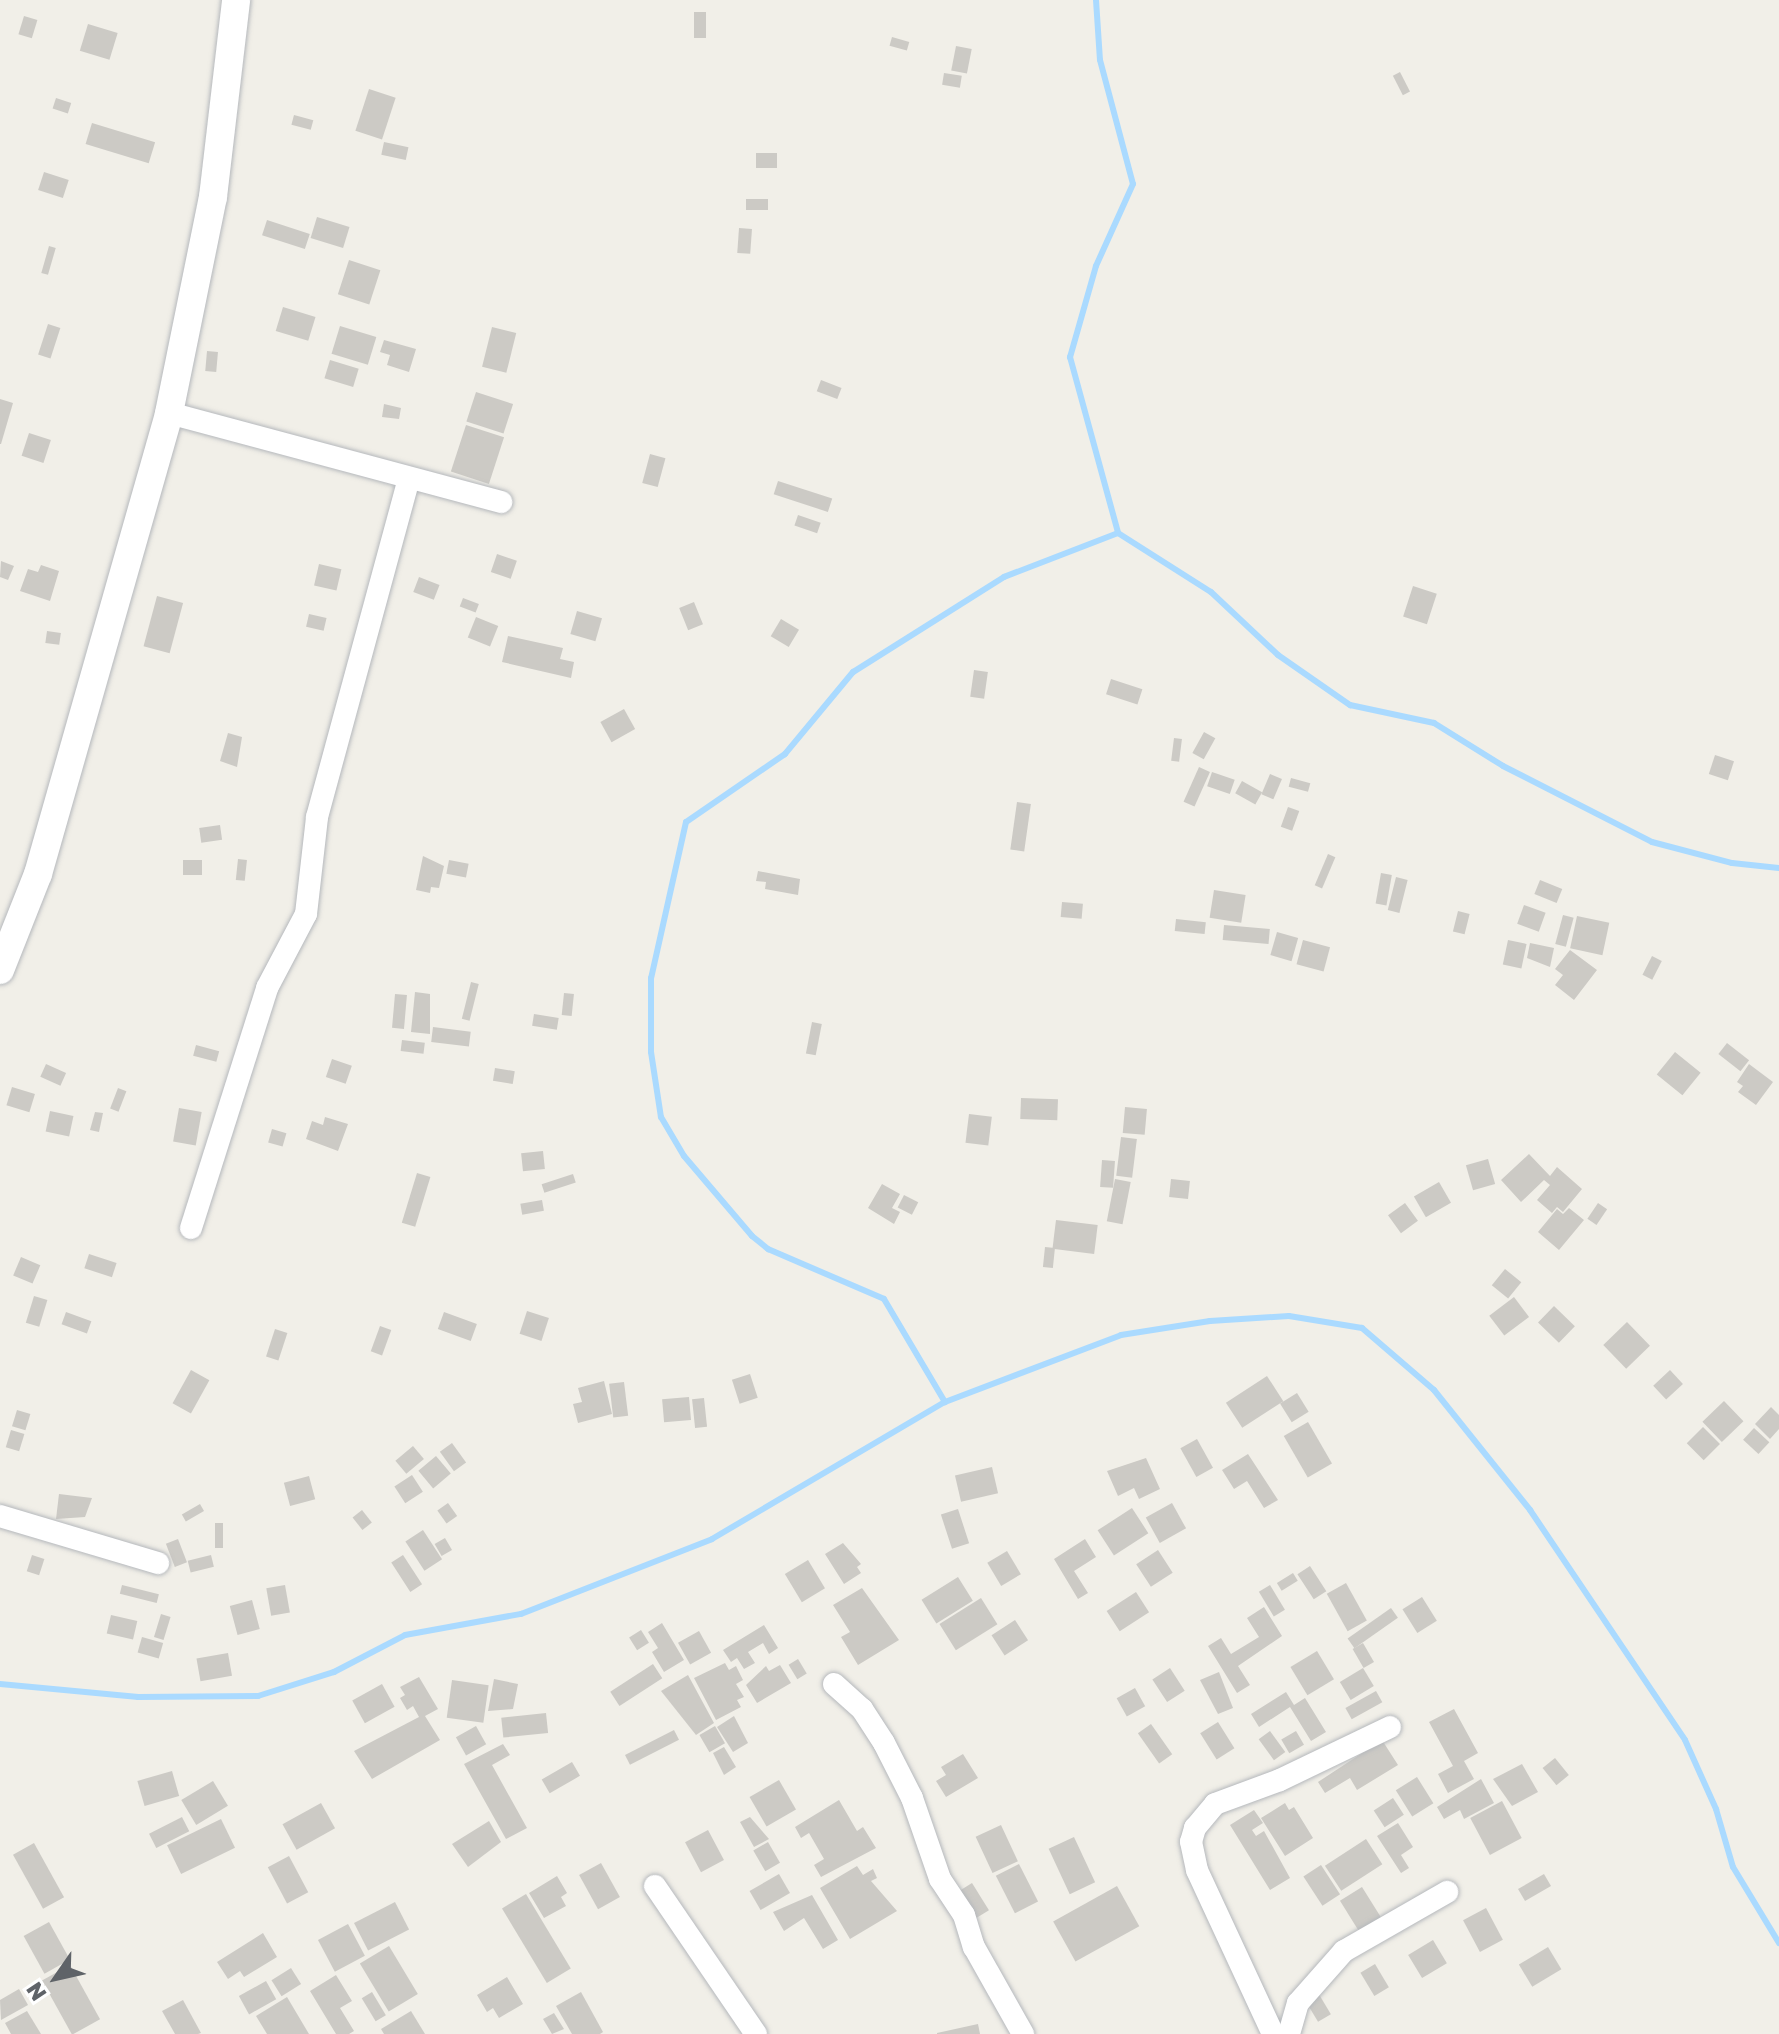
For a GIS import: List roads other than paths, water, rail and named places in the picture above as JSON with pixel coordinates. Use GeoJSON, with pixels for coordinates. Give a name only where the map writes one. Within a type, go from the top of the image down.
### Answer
{"type":"FeatureCollection","features":[{"type":"Feature","properties":{"kind":"street"},"geometry":{"type":"LineString","coordinates":[[0,970],[47,844],[169,413],[211,210],[236,0]]}},
{"type":"Feature","properties":{"kind":"street"},"geometry":{"type":"LineString","coordinates":[[169,413],[501,502]]}},
{"type":"Feature","properties":{"kind":"street"},"geometry":{"type":"LineString","coordinates":[[191,1228],[267,988],[306,914],[317,817],[409,479]]}},
{"type":"Feature","properties":{"kind":"street"},"geometry":{"type":"LineString","coordinates":[[0,1516],[158,1563]]}},
{"type":"Feature","properties":{"kind":"street"},"geometry":{"type":"LineString","coordinates":[[834,1684],[862,1709],[884,1743],[912,1798],[940,1879],[964,1915],[974,1947],[1023,2034]]}},
{"type":"Feature","properties":{"kind":"street"},"geometry":{"type":"LineString","coordinates":[[1273,2034],[1197,1870],[1191,1842],[1195,1828],[1215,1804],[1280,1780],[1390,1727]]}},
{"type":"Feature","properties":{"kind":"street"},"geometry":{"type":"LineString","coordinates":[[655,1886],[756,2034]]}},
{"type":"Feature","properties":{"kind":"street"},"geometry":{"type":"LineString","coordinates":[[1289,2034],[1298,2003],[1344,1951],[1447,1892]]}},
{"type":"Feature","properties":{"kind":"waterway"},"geometry":{"type":"LineString","coordinates":[[1096,0],[1100,60],[1133,184],[1096,266],[1070,357],[1118,533],[1004,577],[853,672],[785,754],[686,822],[651,978],[651,1052],[661,1117],[684,1156],[752,1236],[768,1249],[884,1299],[945,1402],[1121,1335],[1210,1321],[1289,1316],[1362,1328],[1434,1390],[1530,1510],[1685,1740],[1716,1809],[1733,1867],[1779,1943]]}},
{"type":"Feature","properties":{"kind":"waterway"},"geometry":{"type":"LineString","coordinates":[[1118,533],[1211,592],[1278,655],[1350,705],[1434,723],[1503,766],[1652,842],[1732,863],[1779,868]]}},
{"type":"Feature","properties":{"kind":"waterway"},"geometry":{"type":"LineString","coordinates":[[0,1684],[138,1697],[258,1696],[334,1672],[405,1635],[521,1614],[712,1539],[945,1402]]}}]}
